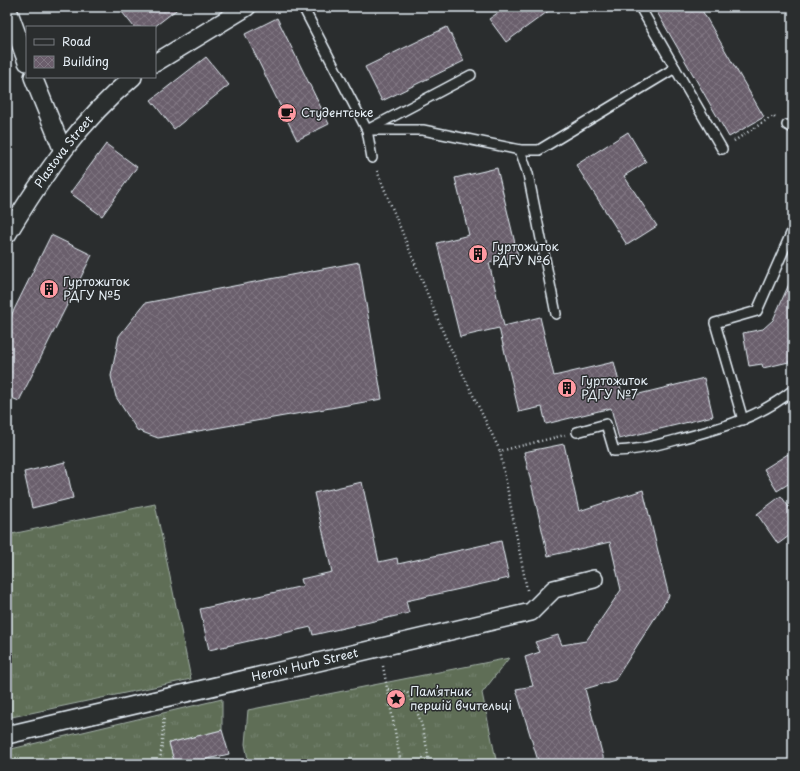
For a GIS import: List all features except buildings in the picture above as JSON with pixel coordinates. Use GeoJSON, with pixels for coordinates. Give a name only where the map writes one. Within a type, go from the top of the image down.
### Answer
{"type":"FeatureCollection","features":[{"type":"Feature","properties":{"kind":"street"},"geometry":{"type":"LineString","coordinates":[[7,7],[26,59]]}},
{"type":"Feature","properties":{"kind":"street"},"geometry":{"type":"LineString","coordinates":[[156,62],[247,7]]}},
{"type":"Feature","properties":{"kind":"street"},"geometry":{"type":"LineString","coordinates":[[33,78],[63,151]]}},
{"type":"Feature","properties":{"kind":"street","name":"Plastova Street"},"geometry":{"type":"LineString","coordinates":[[7,235],[36,188],[63,151],[102,106],[132,78]]}},
{"type":"Feature","properties":{"kind":"street"},"geometry":{"type":"LineString","coordinates":[[531,612],[554,590],[594,579]]}},
{"type":"Feature","properties":{"kind":"street","name":"Heroiv Hurb Street"},"geometry":{"type":"LineString","coordinates":[[7,735],[531,612]]}},
{"type":"Feature","properties":{"kind":"lane"},"geometry":{"type":"LineString","coordinates":[[304,7],[367,130],[372,158]]}},
{"type":"Feature","properties":{"kind":"lane"},"geometry":{"type":"LineString","coordinates":[[640,7],[722,149]]}},
{"type":"Feature","properties":{"kind":"lane"},"geometry":{"type":"LineString","coordinates":[[367,130],[423,130],[520,150],[539,150],[675,68]]}},
{"type":"Feature","properties":{"kind":"lane"},"geometry":{"type":"LineString","coordinates":[[367,130],[471,75]]}},
{"type":"Feature","properties":{"kind":"lane"},"geometry":{"type":"LineString","coordinates":[[520,150],[528,174],[556,314]]}},
{"type":"Feature","properties":{"kind":"lane"},"geometry":{"type":"LineString","coordinates":[[743,420],[715,323],[757,311],[793,229]]}},
{"type":"Feature","properties":{"kind":"lane"},"geometry":{"type":"LineString","coordinates":[[577,432],[606,424],[614,451],[632,451],[722,428],[743,420],[780,400],[793,390]]}},
{"type":"Feature","properties":{"kind":"path"},"geometry":{"type":"LineString","coordinates":[[722,149],[773,116],[790,127]]}},
{"type":"Feature","properties":{"kind":"path"},"geometry":{"type":"LineString","coordinates":[[372,158],[446,339],[500,451],[531,612]]}},
{"type":"Feature","properties":{"kind":"path"},"geometry":{"type":"LineString","coordinates":[[500,451],[577,432]]}},
{"type":"Feature","properties":{"kind":"path"},"geometry":{"type":"LineString","coordinates":[[379,648],[388,689],[401,764]]}},
{"type":"Feature","properties":{"kind":"path"},"geometry":{"type":"LineString","coordinates":[[388,689],[407,692],[416,707],[427,739],[429,764]]}},
{"type":"Feature","properties":{"kind":"path"},"geometry":{"type":"LineString","coordinates":[[160,764],[165,698]]}},
{"type":"Feature","properties":{"kind":"green space"},"geometry":{"type":"Polygon","coordinates":[[[155,504],[191,679],[7,718],[7,535],[155,504]]]}},
{"type":"Feature","properties":{"kind":"green space"},"geometry":{"type":"Polygon","coordinates":[[[509,658],[482,693],[497,764],[249,764],[245,744],[248,710],[509,658]]]}},
{"type":"Feature","properties":{"kind":"green space"},"geometry":{"type":"Polygon","coordinates":[[[222,699],[222,730],[169,743],[175,764],[7,764],[7,750],[222,699]]]}},
{"type":"Feature","properties":{"kind":"place","name":"Студентське"},"geometry":{"type":"Point","coordinates":[287,113]}},
{"type":"Feature","properties":{"kind":"place","name":"Гуртожиток РДГУ №6"},"geometry":{"type":"Point","coordinates":[478,254]}},
{"type":"Feature","properties":{"kind":"place","name":"Гуртожиток РДГУ №5"},"geometry":{"type":"Point","coordinates":[49,289]}},
{"type":"Feature","properties":{"kind":"place","name":"Гуртожиток РДГУ №7"},"geometry":{"type":"Point","coordinates":[567,388]}},
{"type":"Feature","properties":{"kind":"place","name":"Пам’ятник першій вчительці"},"geometry":{"type":"Point","coordinates":[396,699]}}]}
